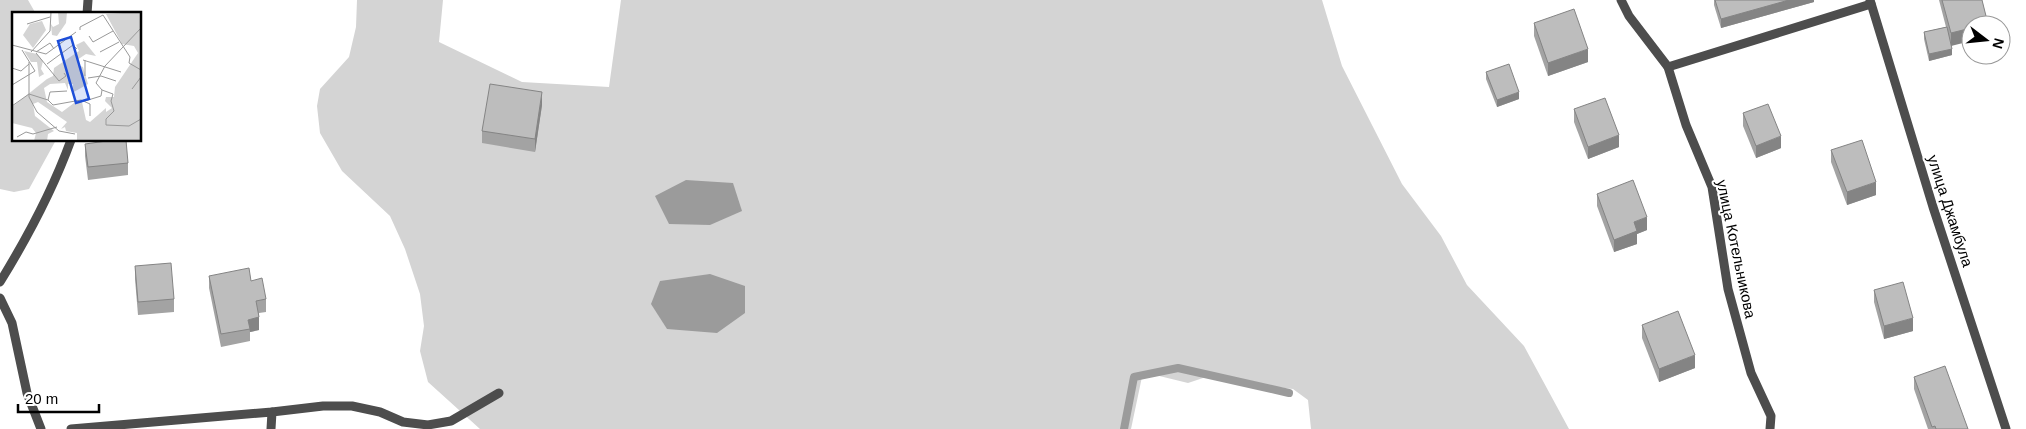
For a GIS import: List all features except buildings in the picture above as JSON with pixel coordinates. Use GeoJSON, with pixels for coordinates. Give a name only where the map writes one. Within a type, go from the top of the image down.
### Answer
{"type":"FeatureCollection","features":[{"type":"Feature","properties":{"kind":"street","name":"улица Котельникова"},"geometry":{"type":"LineString","coordinates":[[1621,0],[1629,16],[1668,67],[1686,125],[1712,187],[1728,289],[1751,373],[1771,416],[1770,429]]}},
{"type":"Feature","properties":{"kind":"street"},"geometry":{"type":"LineString","coordinates":[[1668,67],[1870,2]]}},
{"type":"Feature","properties":{"kind":"street","name":"улица Джамбула"},"geometry":{"type":"LineString","coordinates":[[1870,2],[1933,207],[2006,429]]}},
{"type":"Feature","properties":{"kind":"street"},"geometry":{"type":"LineString","coordinates":[[0,282],[36,224],[71,141]]}},
{"type":"Feature","properties":{"kind":"street"},"geometry":{"type":"LineString","coordinates":[[0,298],[12,323],[27,394],[41,429]]}},
{"type":"Feature","properties":{"kind":"street"},"geometry":{"type":"LineString","coordinates":[[71,429],[323,406],[352,406],[380,412],[403,422],[428,425],[451,421],[499,393]]}},
{"type":"Feature","properties":{"kind":"street"},"geometry":{"type":"LineString","coordinates":[[272,412],[272,429]]}},
{"type":"Feature","properties":{"kind":"shaded area"},"geometry":{"type":"Polygon","coordinates":[[[0,0],[28,0],[35,12],[12,12],[12,141],[55,141],[29,189],[14,192],[0,189],[0,0]]]}},
{"type":"Feature","properties":{"kind":"shaded area"},"geometry":{"type":"Polygon","coordinates":[[[357,0],[443,0],[439,42],[522,82],[609,87],[621,0],[1322,0],[1342,66],[1402,184],[1441,236],[1467,285],[1524,346],[1569,429],[1311,429],[1308,400],[1293,389],[1252,384],[1212,375],[1188,383],[1143,372],[1131,429],[480,429],[428,382],[420,351],[424,326],[420,294],[405,249],[390,216],[342,171],[320,133],[317,106],[320,89],[349,57],[356,27],[357,0]]]}},
{"type":"Feature","properties":{"kind":"shaded area"},"geometry":{"type":"Polygon","coordinates":[[[686,180],[733,183],[742,211],[710,225],[669,224],[655,196],[686,180]]]}},
{"type":"Feature","properties":{"kind":"shaded area"},"geometry":{"type":"Polygon","coordinates":[[[710,274],[745,286],[745,313],[717,333],[667,329],[651,304],[660,281],[710,274]]]}},
{"type":"Feature","properties":{"kind":"waterway"},"geometry":{"type":"LineString","coordinates":[[1124,429],[1134,377],[1178,368],[1289,393]]}}]}
